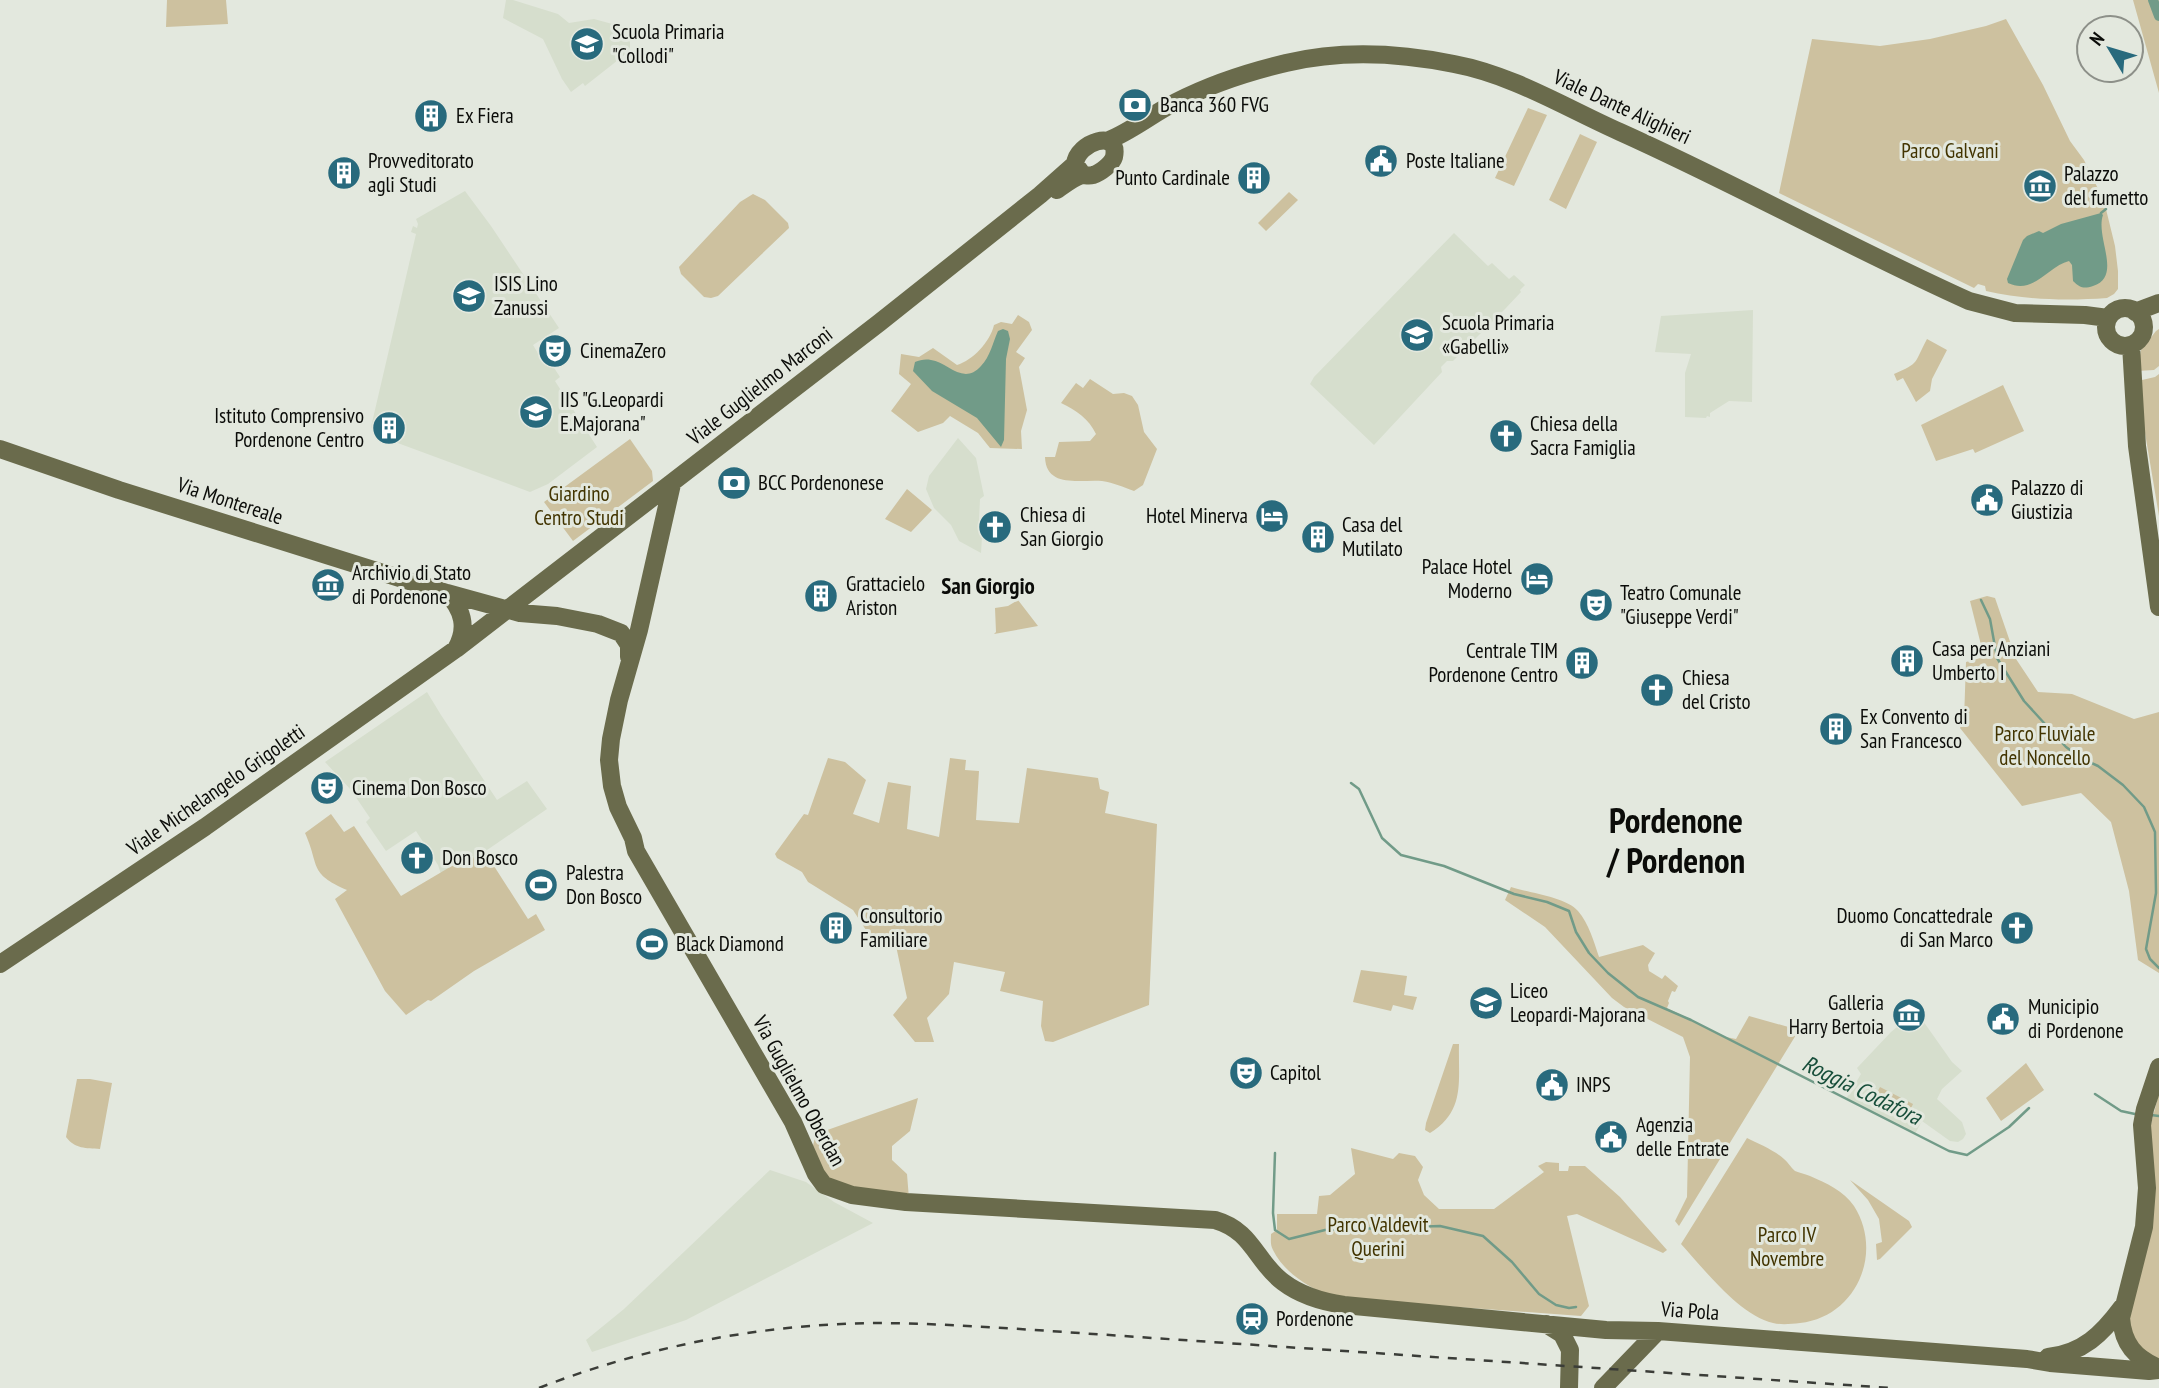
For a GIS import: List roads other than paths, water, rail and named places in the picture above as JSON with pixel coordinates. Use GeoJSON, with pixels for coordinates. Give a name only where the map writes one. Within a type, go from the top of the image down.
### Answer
{"type":"FeatureCollection","features":[{"type":"Feature","properties":{"kind":"main road","name":"Viale Dante Alighieri"},"geometry":{"type":"LineString","coordinates":[[1107,141],[1203,89],[1287,63],[1333,56],[1368,55],[1455,64],[1508,80],[1561,103],[1702,169],[1969,301],[2015,313],[2108,318]]}},
{"type":"Feature","properties":{"kind":"main road"},"geometry":{"type":"LineString","coordinates":[[1099,140],[1107,141],[1114,151],[1111,162],[1094,175],[1079,169],[1078,155],[1099,140]]}},
{"type":"Feature","properties":{"kind":"main road","name":"Viale Guglielmo Marconi"},"geometry":{"type":"LineString","coordinates":[[505,610],[672,484],[1040,195],[1057,190],[1079,169]]}},
{"type":"Feature","properties":{"kind":"main road"},"geometry":{"type":"LineString","coordinates":[[2135,312],[2159,303]]}},
{"type":"Feature","properties":{"kind":"main road"},"geometry":{"type":"LineString","coordinates":[[2119,309],[2135,312],[2151,327],[2131,345],[2123,346],[2111,341],[2106,331],[2108,318],[2119,309]]}},
{"type":"Feature","properties":{"kind":"main road"},"geometry":{"type":"LineString","coordinates":[[2131,345],[2137,446],[2159,607]]}},
{"type":"Feature","properties":{"kind":"main road","name":"Via Montereale"},"geometry":{"type":"LineString","coordinates":[[0,449],[143,498],[505,610],[598,624],[621,633],[626,639],[630,653],[628,668]]}},
{"type":"Feature","properties":{"kind":"main road","name":"Via Guglielmo Oberdan"},"geometry":{"type":"LineString","coordinates":[[672,484],[611,739],[610,770],[618,807],[643,863],[793,1122],[816,1174],[824,1185],[852,1195],[906,1202],[1215,1220],[1226,1223],[1244,1236]]}},
{"type":"Feature","properties":{"kind":"main road"},"geometry":{"type":"LineString","coordinates":[[447,593],[456,602],[463,621],[463,631],[456,649]]}},
{"type":"Feature","properties":{"kind":"main road","name":"Viale Michelangelo Grigoletti"},"geometry":{"type":"LineString","coordinates":[[0,964],[205,827],[456,649],[505,610]]}},
{"type":"Feature","properties":{"kind":"main road"},"geometry":{"type":"LineString","coordinates":[[2159,1067],[2144,1119],[2142,1144],[2147,1188],[2144,1227],[2122,1307],[2122,1332],[2126,1344],[2138,1357],[2159,1369]]}},
{"type":"Feature","properties":{"kind":"main road","name":"Via Pola"},"geometry":{"type":"LineString","coordinates":[[1244,1236],[1283,1282],[1330,1303],[1606,1330],[1658,1331],[2149,1371],[2159,1369]]}},
{"type":"Feature","properties":{"kind":"main road"},"geometry":{"type":"LineString","coordinates":[[2027,1359],[2057,1356],[2081,1348],[2100,1335],[2122,1307]]}},
{"type":"Feature","properties":{"kind":"main road"},"geometry":{"type":"LineString","coordinates":[[1546,1324],[1562,1334],[1570,1350],[1569,1388]]}},
{"type":"Feature","properties":{"kind":"main road"},"geometry":{"type":"LineString","coordinates":[[1603,1388],[1658,1331]]}},
{"type":"Feature","properties":{"kind":"waterway"},"geometry":{"type":"LineString","coordinates":[[2153,0],[2159,16]]}},
{"type":"Feature","properties":{"kind":"waterway"},"geometry":{"type":"LineString","coordinates":[[2101,213],[2106,209]]}},
{"type":"Feature","properties":{"kind":"waterway"},"geometry":{"type":"LineString","coordinates":[[1981,600],[1990,619],[1997,658],[2024,701],[2066,747],[2123,785],[2144,807],[2155,832],[2156,893],[2146,949],[2150,959],[2159,968]]}},
{"type":"Feature","properties":{"kind":"waterway","name":"Roggia Codafora"},"geometry":{"type":"LineString","coordinates":[[1351,783],[1359,789],[1382,838],[1401,855],[1444,866],[1514,894],[1547,902],[1569,911],[1576,932],[1589,953],[1608,973],[1638,997],[1691,1020],[1949,1151],[1967,1155],[2009,1127],[2029,1108]]}},
{"type":"Feature","properties":{"kind":"waterway","name":"Roggia Codafora"},"geometry":{"type":"LineString","coordinates":[[2095,1094],[2121,1111],[2135,1114]]}},
{"type":"Feature","properties":{"kind":"waterway","name":"Roggia Codafora"},"geometry":{"type":"LineString","coordinates":[[2151,1115],[2159,1116]]}},
{"type":"Feature","properties":{"kind":"waterway"},"geometry":{"type":"LineString","coordinates":[[1275,1153],[1275,1230],[1289,1239],[1325,1230],[1440,1226],[1483,1236],[1512,1262],[1539,1294],[1556,1305],[1576,1307]]}},
{"type":"Feature","properties":{"kind":"railway"},"geometry":{"type":"LineString","coordinates":[[539,1388],[619,1361],[702,1341],[786,1328],[871,1323],[1020,1329],[1891,1388]]}},
{"type":"Feature","properties":{"kind":"place","name":"Scuola Primaria \"Collodi\""},"geometry":{"type":"Point","coordinates":[587,44]}},
{"type":"Feature","properties":{"kind":"place","name":"Banca 360 FVG"},"geometry":{"type":"Point","coordinates":[1135,105]}},
{"type":"Feature","properties":{"kind":"place","name":"Ex Fiera"},"geometry":{"type":"Point","coordinates":[431,116]}},
{"type":"Feature","properties":{"kind":"place","name":"Poste Italiane"},"geometry":{"type":"Point","coordinates":[1381,161]}},
{"type":"Feature","properties":{"kind":"place","name":"Provveditorato agli Studi"},"geometry":{"type":"Point","coordinates":[344,173]}},
{"type":"Feature","properties":{"kind":"place","name":"Punto Cardinale"},"geometry":{"type":"Point","coordinates":[1254,178]}},
{"type":"Feature","properties":{"kind":"place","name":"Palazzo del fumetto"},"geometry":{"type":"Point","coordinates":[2040,186]}},
{"type":"Feature","properties":{"kind":"place","name":"ISIS Lino Zanussi"},"geometry":{"type":"Point","coordinates":[469,296]}},
{"type":"Feature","properties":{"kind":"place","name":"Scuola Primaria «Gabelli»"},"geometry":{"type":"Point","coordinates":[1417,335]}},
{"type":"Feature","properties":{"kind":"place","name":"CinemaZero"},"geometry":{"type":"Point","coordinates":[555,351]}},
{"type":"Feature","properties":{"kind":"place","name":"IIS \"G.Leopardi E.Majorana\""},"geometry":{"type":"Point","coordinates":[536,412]}},
{"type":"Feature","properties":{"kind":"place","name":"Istituto Comprensivo Pordenone Centro"},"geometry":{"type":"Point","coordinates":[389,428]}},
{"type":"Feature","properties":{"kind":"place","name":"Chiesa della Sacra Famiglia"},"geometry":{"type":"Point","coordinates":[1506,436]}},
{"type":"Feature","properties":{"kind":"place","name":"BCC Pordenonese"},"geometry":{"type":"Point","coordinates":[734,483]}},
{"type":"Feature","properties":{"kind":"place","name":"Palazzo di Giustizia"},"geometry":{"type":"Point","coordinates":[1987,500]}},
{"type":"Feature","properties":{"kind":"place","name":"Hotel Minerva"},"geometry":{"type":"Point","coordinates":[1272,516]}},
{"type":"Feature","properties":{"kind":"place","name":"Chiesa di San Giorgio"},"geometry":{"type":"Point","coordinates":[995,527]}},
{"type":"Feature","properties":{"kind":"place","name":"Casa del Mutilato"},"geometry":{"type":"Point","coordinates":[1318,537]}},
{"type":"Feature","properties":{"kind":"place","name":"Palace Hotel Moderno"},"geometry":{"type":"Point","coordinates":[1537,579]}},
{"type":"Feature","properties":{"kind":"place","name":"Archivio di Stato di Pordenone"},"geometry":{"type":"Point","coordinates":[328,585]}},
{"type":"Feature","properties":{"kind":"place","name":"Grattacielo Ariston"},"geometry":{"type":"Point","coordinates":[821,596]}},
{"type":"Feature","properties":{"kind":"place","name":"Teatro Comunale \"Giuseppe Verdi\""},"geometry":{"type":"Point","coordinates":[1596,605]}},
{"type":"Feature","properties":{"kind":"place","name":"Casa per Anziani Umberto I"},"geometry":{"type":"Point","coordinates":[1907,661]}},
{"type":"Feature","properties":{"kind":"place","name":"Centrale TIM Pordenone Centro"},"geometry":{"type":"Point","coordinates":[1582,663]}},
{"type":"Feature","properties":{"kind":"place","name":"Chiesa del Cristo"},"geometry":{"type":"Point","coordinates":[1657,690]}},
{"type":"Feature","properties":{"kind":"place","name":"Ex Convento di San Francesco"},"geometry":{"type":"Point","coordinates":[1836,729]}},
{"type":"Feature","properties":{"kind":"place","name":"Cinema Don Bosco"},"geometry":{"type":"Point","coordinates":[327,788]}},
{"type":"Feature","properties":{"kind":"place","name":"Don Bosco"},"geometry":{"type":"Point","coordinates":[417,858]}},
{"type":"Feature","properties":{"kind":"place","name":"Palestra Don Bosco"},"geometry":{"type":"Point","coordinates":[541,885]}},
{"type":"Feature","properties":{"kind":"place","name":"Consultorio Familiare"},"geometry":{"type":"Point","coordinates":[836,928]}},
{"type":"Feature","properties":{"kind":"place","name":"Duomo Concattedrale di San Marco"},"geometry":{"type":"Point","coordinates":[2017,928]}},
{"type":"Feature","properties":{"kind":"place","name":"Black Diamond"},"geometry":{"type":"Point","coordinates":[652,944]}},
{"type":"Feature","properties":{"kind":"place","name":"Liceo Leopardi-Majorana"},"geometry":{"type":"Point","coordinates":[1486,1003]}},
{"type":"Feature","properties":{"kind":"place","name":"Galleria Harry Bertoia"},"geometry":{"type":"Point","coordinates":[1909,1015]}},
{"type":"Feature","properties":{"kind":"place","name":"Municipio di Pordenone"},"geometry":{"type":"Point","coordinates":[2003,1019]}},
{"type":"Feature","properties":{"kind":"place","name":"Capitol"},"geometry":{"type":"Point","coordinates":[1246,1073]}},
{"type":"Feature","properties":{"kind":"place","name":"INPS"},"geometry":{"type":"Point","coordinates":[1552,1085]}},
{"type":"Feature","properties":{"kind":"place","name":"Agenzia delle Entrate"},"geometry":{"type":"Point","coordinates":[1611,1137]}},
{"type":"Feature","properties":{"kind":"place","name":"Pordenone"},"geometry":{"type":"Point","coordinates":[1252,1319]}},
{"type":"Feature","properties":{"kind":"district","name":"San Giorgio"},"geometry":{"type":"Point","coordinates":[988,586]}},
{"type":"Feature","properties":{"kind":"district","name":"Pordenone / Pordenon"},"geometry":{"type":"Point","coordinates":[1676,841]}},
{"type":"Feature","properties":{"kind":"park label","name":"Parco Galvani"},"geometry":{"type":"Point","coordinates":[1950,151]}},
{"type":"Feature","properties":{"kind":"park label","name":"Giardino Centro Studi"},"geometry":{"type":"Point","coordinates":[579,506]}},
{"type":"Feature","properties":{"kind":"park label","name":"Parco Fluviale del Noncello"},"geometry":{"type":"Point","coordinates":[2045,746]}},
{"type":"Feature","properties":{"kind":"park label","name":"Parco Valdevit Querini"},"geometry":{"type":"Point","coordinates":[1378,1237]}},
{"type":"Feature","properties":{"kind":"park label","name":"Parco IV Novembre"},"geometry":{"type":"Point","coordinates":[1787,1247]}}]}
